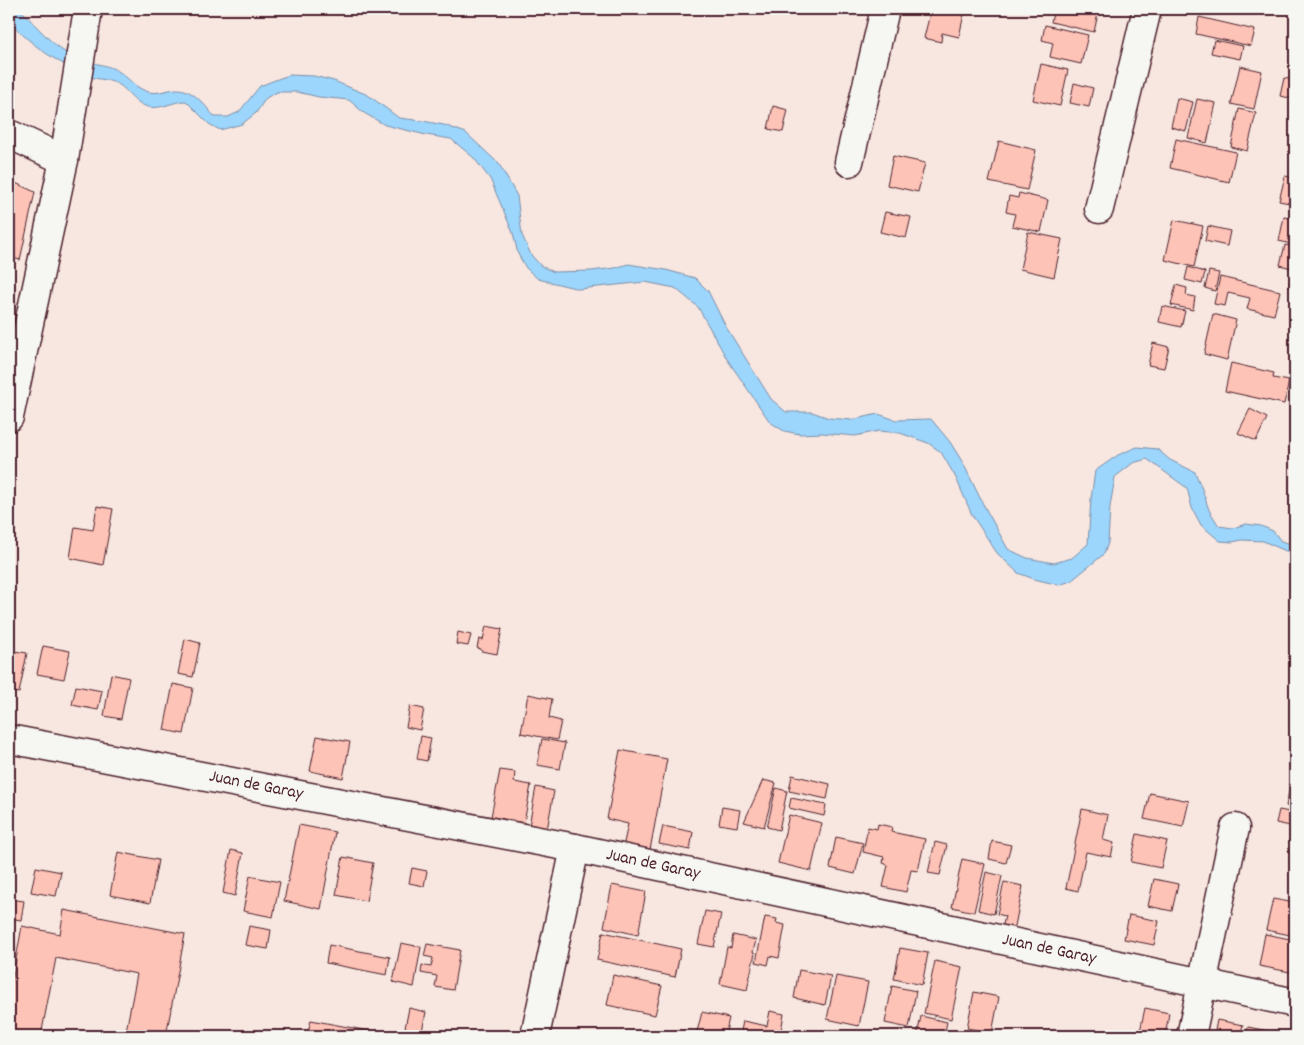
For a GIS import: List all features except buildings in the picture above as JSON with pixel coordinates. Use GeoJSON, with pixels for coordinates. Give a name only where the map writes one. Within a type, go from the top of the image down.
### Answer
{"type":"FeatureCollection","features":[{"type":"Feature","properties":{"kind":"street"},"geometry":{"type":"LineString","coordinates":[[849,162],[885,9]]}},
{"type":"Feature","properties":{"kind":"street"},"geometry":{"type":"LineString","coordinates":[[1099,209],[1147,9]]}},
{"type":"Feature","properties":{"kind":"street"},"geometry":{"type":"LineString","coordinates":[[10,408],[64,160],[88,13]]}},
{"type":"Feature","properties":{"kind":"street"},"geometry":{"type":"LineString","coordinates":[[9,134],[64,160]]}},
{"type":"Feature","properties":{"kind":"street","name":"Juan de Garay"},"geometry":{"type":"LineString","coordinates":[[9,739],[576,848],[1295,1003]]}},
{"type":"Feature","properties":{"kind":"street"},"geometry":{"type":"LineString","coordinates":[[1191,1036],[1235,828]]}},
{"type":"Feature","properties":{"kind":"street"},"geometry":{"type":"LineString","coordinates":[[535,1036],[576,848]]}},
{"type":"Feature","properties":{"kind":"water"},"geometry":{"type":"Polygon","coordinates":[[[9,9],[20,9],[67,54],[113,68],[146,91],[157,92],[182,89],[188,91],[198,98],[215,117],[228,117],[239,112],[260,86],[289,75],[314,76],[334,81],[368,95],[399,118],[444,125],[466,133],[499,164],[517,196],[522,235],[531,255],[541,266],[554,272],[591,271],[615,268],[628,264],[666,270],[695,278],[708,291],[726,327],[771,399],[786,412],[812,412],[829,418],[852,420],[878,414],[896,420],[931,419],[950,442],[963,463],[1008,549],[1027,558],[1054,563],[1072,558],[1088,544],[1095,471],[1118,455],[1137,447],[1157,449],[1170,460],[1195,472],[1209,510],[1219,526],[1233,528],[1246,524],[1261,526],[1273,531],[1281,541],[1295,545],[1295,555],[1263,541],[1220,541],[1201,525],[1192,508],[1187,488],[1147,459],[1133,463],[1115,477],[1110,507],[1108,543],[1104,554],[1071,581],[1059,585],[1018,573],[997,553],[972,515],[956,478],[941,452],[928,443],[900,433],[879,431],[855,436],[822,433],[800,434],[784,431],[770,422],[727,359],[698,307],[675,288],[645,282],[579,289],[538,279],[526,268],[518,254],[513,233],[490,179],[474,158],[451,139],[385,125],[364,113],[349,100],[319,97],[297,92],[277,92],[266,98],[256,113],[242,124],[220,130],[209,124],[186,101],[153,108],[144,106],[121,86],[88,76],[45,53],[9,21],[9,9]]]}}]}
